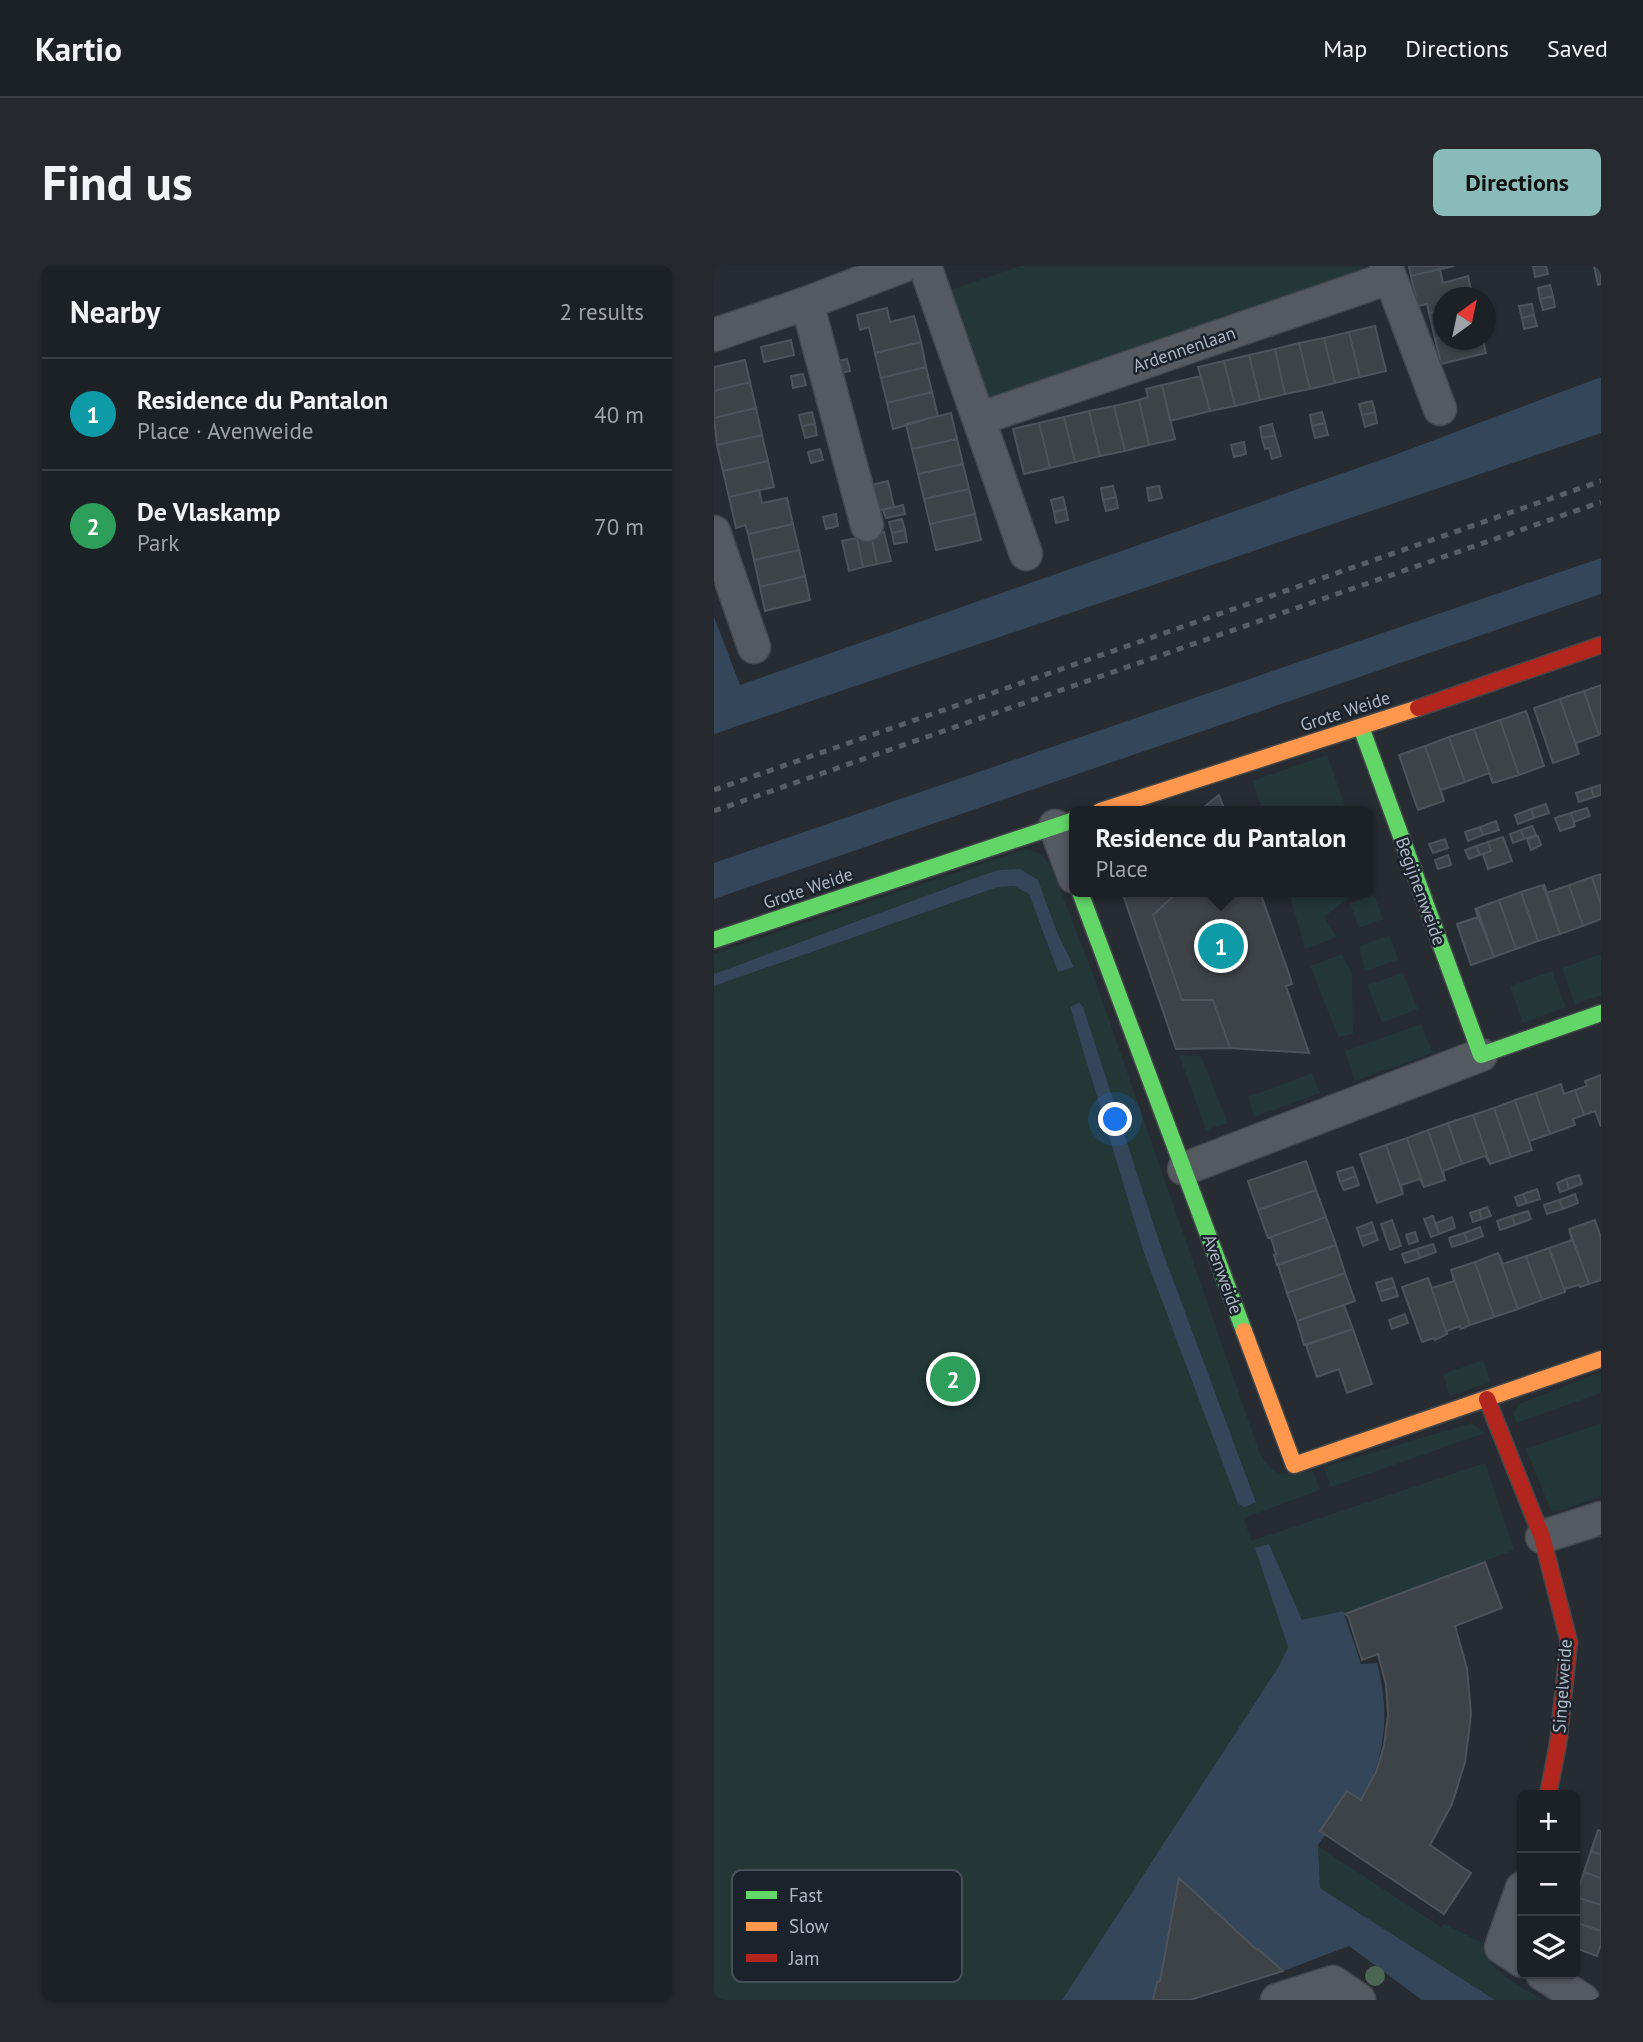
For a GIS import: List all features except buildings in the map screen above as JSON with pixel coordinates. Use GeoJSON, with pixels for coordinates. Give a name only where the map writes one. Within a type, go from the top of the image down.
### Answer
{"type":"FeatureCollection","features":[{"type":"Feature","properties":{"kind":"street"},"geometry":{"type":"LineString","coordinates":[[714,335],[903,266]]}},
{"type":"Feature","properties":{"kind":"street"},"geometry":{"type":"LineString","coordinates":[[925,266],[1026,554]]}},
{"type":"Feature","properties":{"kind":"street","name":"Ardennenlaan"},"geometry":{"type":"LineString","coordinates":[[979,419],[1387,272],[1440,409]]}},
{"type":"Feature","properties":{"kind":"street"},"geometry":{"type":"LineString","coordinates":[[807,303],[867,525]]}},
{"type":"Feature","properties":{"kind":"street"},"geometry":{"type":"LineString","coordinates":[[714,531],[754,647]]}},
{"type":"Feature","properties":{"kind":"street","name":"Grote Weide"},"geometry":{"type":"LineString","coordinates":[[1116,806],[1362,727],[1601,645]]}},
{"type":"Feature","properties":{"kind":"street","name":"Begijnenweide"},"geometry":{"type":"LineString","coordinates":[[1362,727],[1481,1055]]}},
{"type":"Feature","properties":{"kind":"street"},"geometry":{"type":"LineString","coordinates":[[1064,823],[1069,850]]}},
{"type":"Feature","properties":{"kind":"street","name":"Grote Weide"},"geometry":{"type":"LineString","coordinates":[[714,940],[1064,823]]}},
{"type":"Feature","properties":{"kind":"street","name":"Avenweide"},"geometry":{"type":"LineString","coordinates":[[1082,897],[1294,1465],[1601,1359]]}},
{"type":"Feature","properties":{"kind":"street"},"geometry":{"type":"LineString","coordinates":[[1184,1169],[1481,1055],[1601,1013]]}},
{"type":"Feature","properties":{"kind":"street","name":"Singelweide"},"geometry":{"type":"LineString","coordinates":[[1487,1399],[1542,1537],[1569,1642],[1558,1744],[1549,1790]]}},
{"type":"Feature","properties":{"kind":"street"},"geometry":{"type":"LineString","coordinates":[[1542,1537],[1601,1518]]}},
{"type":"Feature","properties":{"kind":"street"},"geometry":{"type":"LineString","coordinates":[[1517,1903],[1502,1947],[1517,1958]]}},
{"type":"Feature","properties":{"kind":"street"},"geometry":{"type":"LineString","coordinates":[[1550,1979],[1583,2000]]}},
{"type":"Feature","properties":{"kind":"street"},"geometry":{"type":"LineString","coordinates":[[1276,2000],[1333,1982],[1359,2000]]}},
{"type":"Feature","properties":{"kind":"green space"},"geometry":{"type":"Polygon","coordinates":[[[1020,266],[1368,266],[1200,336],[999,402],[979,393],[945,292],[1020,266]]]}},
{"type":"Feature","properties":{"kind":"green space"},"geometry":{"type":"Polygon","coordinates":[[[1327,755],[1345,806],[1261,806],[1252,781],[1327,755]]]}},
{"type":"Feature","properties":{"kind":"green space"},"geometry":{"type":"Polygon","coordinates":[[[1026,849],[1041,854],[1051,866],[1093,974],[1259,1451],[1269,1467],[1275,1471],[1295,1474],[1313,1471],[1320,1490],[1244,1518],[1251,1541],[1485,1463],[1514,1550],[1345,1614],[1343,1611],[1302,1621],[1269,1545],[1255,1548],[1288,1647],[1279,1666],[1062,2000],[714,2000],[714,986],[998,887],[1014,886],[1029,894],[1058,971],[1074,966],[1057,932],[1038,880],[980,876],[714,974],[714,954],[1026,849]],[[1078,1001],[1070,1007],[1144,1253],[1238,1504],[1246,1507],[1256,1501],[1162,1250],[1083,1007],[1078,1001]]]}},
{"type":"Feature","properties":{"kind":"green space"},"geometry":{"type":"Polygon","coordinates":[[[1373,895],[1383,919],[1359,928],[1350,903],[1373,895]]]}},
{"type":"Feature","properties":{"kind":"green space"},"geometry":{"type":"Polygon","coordinates":[[[1290,897],[1350,897],[1324,917],[1337,937],[1305,949],[1290,897]]]}},
{"type":"Feature","properties":{"kind":"green space"},"geometry":{"type":"Polygon","coordinates":[[[1390,935],[1398,960],[1365,971],[1359,946],[1390,935]]]}},
{"type":"Feature","properties":{"kind":"green space"},"geometry":{"type":"Polygon","coordinates":[[[1342,954],[1352,974],[1353,1034],[1338,1037],[1310,966],[1342,954]]]}},
{"type":"Feature","properties":{"kind":"green space"},"geometry":{"type":"Polygon","coordinates":[[[1601,954],[1601,995],[1575,1005],[1562,968],[1601,954]]]}},
{"type":"Feature","properties":{"kind":"green space"},"geometry":{"type":"Polygon","coordinates":[[[1552,971],[1566,1007],[1523,1023],[1510,986],[1552,971]]]}},
{"type":"Feature","properties":{"kind":"green space"},"geometry":{"type":"Polygon","coordinates":[[[1403,973],[1418,1009],[1382,1023],[1367,985],[1403,973]]]}},
{"type":"Feature","properties":{"kind":"green space"},"geometry":{"type":"Polygon","coordinates":[[[1421,1024],[1433,1053],[1355,1081],[1345,1051],[1421,1024]]]}},
{"type":"Feature","properties":{"kind":"green space"},"geometry":{"type":"Polygon","coordinates":[[[1179,1055],[1201,1056],[1228,1123],[1206,1130],[1179,1055]]]}},
{"type":"Feature","properties":{"kind":"green space"},"geometry":{"type":"Polygon","coordinates":[[[1312,1073],[1320,1093],[1254,1117],[1248,1097],[1312,1073]]]}},
{"type":"Feature","properties":{"kind":"green space"},"geometry":{"type":"Polygon","coordinates":[[[1483,1360],[1491,1382],[1450,1396],[1443,1374],[1483,1360]]]}},
{"type":"Feature","properties":{"kind":"green space"},"geometry":{"type":"Polygon","coordinates":[[[1601,1372],[1601,1393],[1516,1423],[1513,1413],[1519,1404],[1601,1372]]]}},
{"type":"Feature","properties":{"kind":"green space"},"geometry":{"type":"Polygon","coordinates":[[[1472,1423],[1485,1433],[1331,1487],[1324,1467],[1472,1423]]]}},
{"type":"Feature","properties":{"kind":"green space"},"geometry":{"type":"Polygon","coordinates":[[[1601,1423],[1601,1496],[1562,1510],[1551,1511],[1526,1449],[1601,1423]]]}},
{"type":"Feature","properties":{"kind":"green space"},"geometry":{"type":"Polygon","coordinates":[[[1318,1846],[1441,1927],[1444,1924],[1481,1942],[1490,1962],[1497,1970],[1543,2000],[1495,2000],[1320,1888],[1318,1846]]]}},
{"type":"Feature","properties":{"kind":"water"},"geometry":{"type":"Polygon","coordinates":[[[1601,377],[1601,433],[714,734],[714,617],[740,685],[1392,456],[1601,377]]]}},
{"type":"Feature","properties":{"kind":"water"},"geometry":{"type":"Polygon","coordinates":[[[1601,558],[1601,594],[714,899],[714,863],[1601,558]]]}},
{"type":"Feature","properties":{"kind":"water"},"geometry":{"type":"Polygon","coordinates":[[[1020,869],[1038,880],[1057,932],[1074,967],[1058,972],[1029,894],[1014,886],[998,887],[714,986],[714,974],[980,876],[999,870],[1020,869]]]}},
{"type":"Feature","properties":{"kind":"water"},"geometry":{"type":"Polygon","coordinates":[[[1079,1002],[1083,1007],[1162,1250],[1256,1502],[1245,1507],[1238,1504],[1144,1253],[1070,1007],[1079,1002]]]}},
{"type":"Feature","properties":{"kind":"water"},"geometry":{"type":"Polygon","coordinates":[[[1269,1544],[1302,1620],[1343,1611],[1361,1664],[1377,1663],[1384,1699],[1384,1733],[1371,1783],[1363,1800],[1353,1796],[1318,1845],[1320,1888],[1495,2000],[1422,2000],[1349,1946],[1283,1971],[1179,1878],[1160,1981],[1156,1982],[1153,2000],[1062,2000],[1279,1666],[1288,1647],[1255,1548],[1269,1544]]]}},
{"type":"Feature","properties":{"kind":"railway"},"geometry":{"type":"LineString","coordinates":[[714,790],[1601,481]]}},
{"type":"Feature","properties":{"kind":"railway"},"geometry":{"type":"LineString","coordinates":[[714,811],[1601,502]]}},
{"type":"Feature","properties":{"kind":"traffic: fast"},"geometry":{"type":"LineString","coordinates":[[1361,727],[1481,1055],[1601,1013]]}},
{"type":"Feature","properties":{"kind":"traffic: fast"},"geometry":{"type":"LineString","coordinates":[[714,940],[1069,822]]}},
{"type":"Feature","properties":{"kind":"traffic: fast"},"geometry":{"type":"LineString","coordinates":[[1082,897],[1244,1331]]}},
{"type":"Feature","properties":{"kind":"traffic: slow"},"geometry":{"type":"LineString","coordinates":[[1115,806],[1418,708]]}},
{"type":"Feature","properties":{"kind":"traffic: slow"},"geometry":{"type":"LineString","coordinates":[[1244,1331],[1294,1465],[1601,1359]]}},
{"type":"Feature","properties":{"kind":"traffic: jam"},"geometry":{"type":"LineString","coordinates":[[1418,708],[1601,645]]}},
{"type":"Feature","properties":{"kind":"traffic: jam"},"geometry":{"type":"LineString","coordinates":[[1487,1399],[1542,1537],[1569,1642],[1558,1744],[1549,1790]]}},
{"type":"Feature","properties":{"kind":"place","name":"Residence du Pantalon"},"geometry":{"type":"Point","coordinates":[1221,946]}},
{"type":"Feature","properties":{"kind":"place","name":"De Vlaskamp"},"geometry":{"type":"Point","coordinates":[953,1379]}}]}
